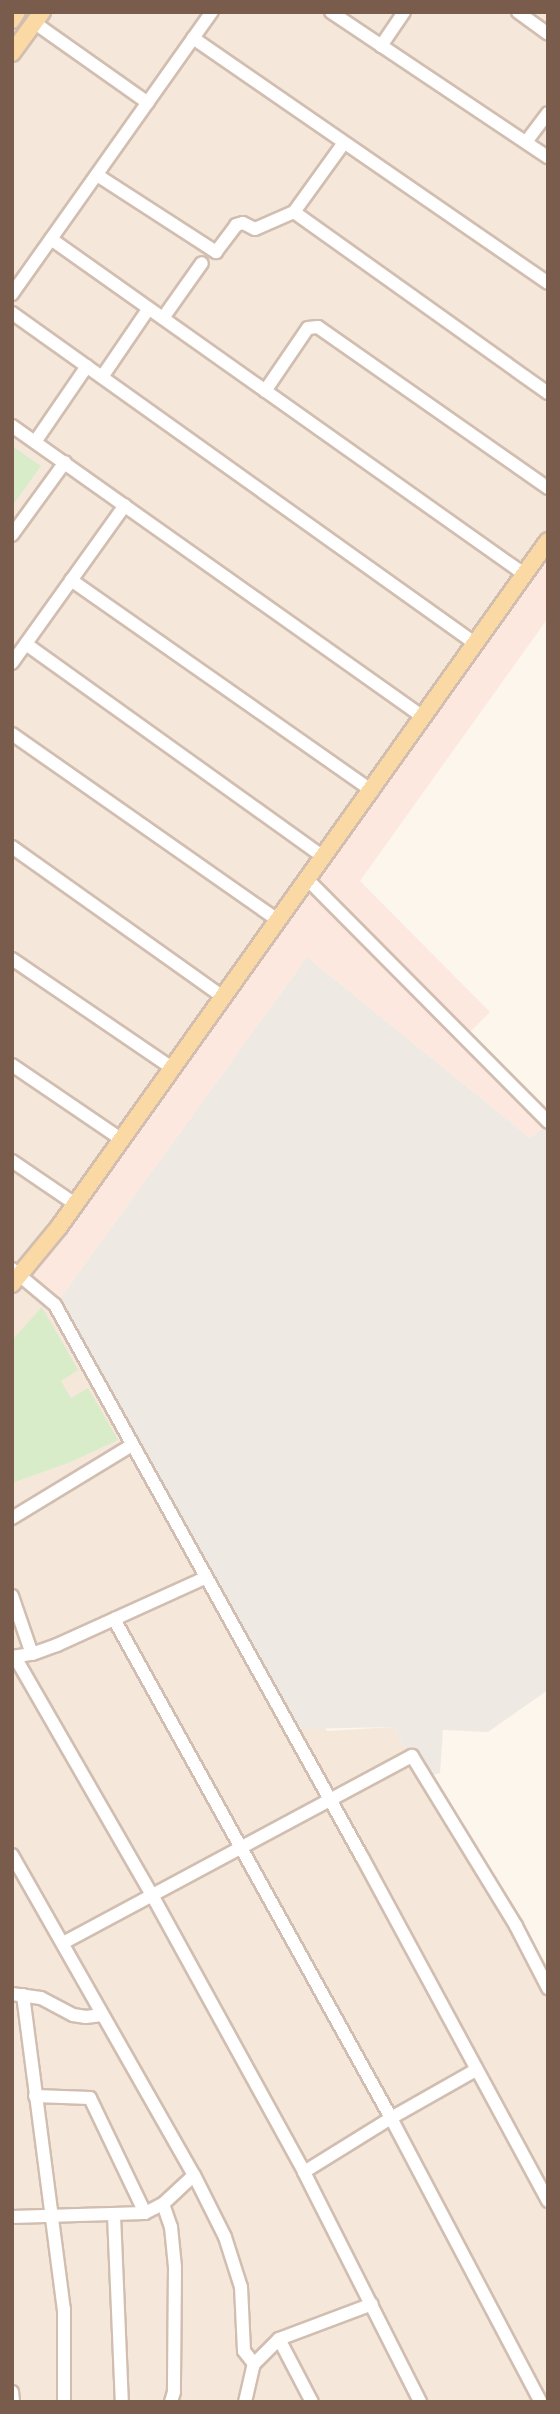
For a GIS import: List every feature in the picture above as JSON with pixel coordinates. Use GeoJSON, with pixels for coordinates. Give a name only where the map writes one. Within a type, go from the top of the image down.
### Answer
{"type":"FeatureCollection","features":[{"type":"Feature","properties":{"kind":"main road"},"geometry":{"type":"LineString","coordinates":[[12,20],[18,12]]}},
{"type":"Feature","properties":{"kind":"main road"},"geometry":{"type":"LineString","coordinates":[[12,53],[38,18]]}},
{"type":"Feature","properties":{"kind":"main road"},"geometry":{"type":"LineString","coordinates":[[15,1276],[75,1204],[372,791],[473,642],[548,541]]}},
{"type":"Feature","properties":{"kind":"street"},"geometry":{"type":"LineString","coordinates":[[12,294],[212,12]]}},
{"type":"Feature","properties":{"kind":"street"},"geometry":{"type":"LineString","coordinates":[[331,12],[548,157]]}},
{"type":"Feature","properties":{"kind":"street"},"geometry":{"type":"LineString","coordinates":[[381,46],[404,12]]}},
{"type":"Feature","properties":{"kind":"street"},"geometry":{"type":"LineString","coordinates":[[518,12],[548,34]]}},
{"type":"Feature","properties":{"kind":"street"},"geometry":{"type":"LineString","coordinates":[[38,18],[148,103]]}},
{"type":"Feature","properties":{"kind":"street"},"geometry":{"type":"LineString","coordinates":[[193,38],[548,284]]}},
{"type":"Feature","properties":{"kind":"street"},"geometry":{"type":"LineString","coordinates":[[526,142],[548,113]]}},
{"type":"Feature","properties":{"kind":"street"},"geometry":{"type":"LineString","coordinates":[[97,175],[216,252],[236,225],[243,223],[255,229],[293,212],[343,144]]}},
{"type":"Feature","properties":{"kind":"street"},"geometry":{"type":"LineString","coordinates":[[293,212],[548,393]]}},
{"type":"Feature","properties":{"kind":"street"},"geometry":{"type":"LineString","coordinates":[[51,239],[524,574]]}},
{"type":"Feature","properties":{"kind":"street"},"geometry":{"type":"LineString","coordinates":[[163,318],[202,263]]}},
{"type":"Feature","properties":{"kind":"street"},"geometry":{"type":"LineString","coordinates":[[102,377],[149,308]]}},
{"type":"Feature","properties":{"kind":"street"},"geometry":{"type":"LineString","coordinates":[[12,313],[473,642]]}},
{"type":"Feature","properties":{"kind":"street"},"geometry":{"type":"LineString","coordinates":[[265,391],[308,328],[318,327],[548,488]]}},
{"type":"Feature","properties":{"kind":"street"},"geometry":{"type":"LineString","coordinates":[[35,442],[87,366]]}},
{"type":"Feature","properties":{"kind":"street"},"geometry":{"type":"LineString","coordinates":[[12,426],[424,717]]}},
{"type":"Feature","properties":{"kind":"street"},"geometry":{"type":"LineString","coordinates":[[12,535],[65,462]]}},
{"type":"Feature","properties":{"kind":"street"},"geometry":{"type":"LineString","coordinates":[[12,663],[125,505]]}},
{"type":"Feature","properties":{"kind":"street"},"geometry":{"type":"LineString","coordinates":[[71,580],[372,791]]}},
{"type":"Feature","properties":{"kind":"street"},"geometry":{"type":"LineString","coordinates":[[26,644],[324,857]]}},
{"type":"Feature","properties":{"kind":"street"},"geometry":{"type":"LineString","coordinates":[[12,734],[279,921]]}},
{"type":"Feature","properties":{"kind":"street"},"geometry":{"type":"LineString","coordinates":[[12,847],[223,997]]}},
{"type":"Feature","properties":{"kind":"street"},"geometry":{"type":"LineString","coordinates":[[308,880],[548,1122]]}},
{"type":"Feature","properties":{"kind":"street"},"geometry":{"type":"LineString","coordinates":[[12,959],[172,1068]]}},
{"type":"Feature","properties":{"kind":"street"},"geometry":{"type":"LineString","coordinates":[[12,1065],[121,1139]]}},
{"type":"Feature","properties":{"kind":"street"},"geometry":{"type":"LineString","coordinates":[[12,1161],[75,1204]]}},
{"type":"Feature","properties":{"kind":"street"},"geometry":{"type":"LineString","coordinates":[[15,1276],[55,1305],[329,1798],[548,2201]]}},
{"type":"Feature","properties":{"kind":"street"},"geometry":{"type":"LineString","coordinates":[[12,1518],[132,1445]]}},
{"type":"Feature","properties":{"kind":"street"},"geometry":{"type":"LineString","coordinates":[[205,1578],[32,1654],[14,1657],[152,1895],[304,2172],[420,2402]]}},
{"type":"Feature","properties":{"kind":"street"},"geometry":{"type":"LineString","coordinates":[[12,1596],[32,1654]]}},
{"type":"Feature","properties":{"kind":"street"},"geometry":{"type":"LineString","coordinates":[[114,1619],[391,2118],[541,2402]]}},
{"type":"Feature","properties":{"kind":"street"},"geometry":{"type":"LineString","coordinates":[[63,1944],[329,1798],[412,1756],[516,1926],[548,1988]]}},
{"type":"Feature","properties":{"kind":"street"},"geometry":{"type":"LineString","coordinates":[[12,1855],[194,2175],[225,2237],[242,2287],[244,2351],[254,2364]]}},
{"type":"Feature","properties":{"kind":"street"},"geometry":{"type":"LineString","coordinates":[[64,2402],[64,2309],[35,2096],[18,1995],[41,1998],[73,2015],[102,2015]]}},
{"type":"Feature","properties":{"kind":"street"},"geometry":{"type":"LineString","coordinates":[[304,2172],[391,2118],[477,2070]]}},
{"type":"Feature","properties":{"kind":"street"},"geometry":{"type":"LineString","coordinates":[[35,2096],[90,2098],[145,2213]]}},
{"type":"Feature","properties":{"kind":"street"},"geometry":{"type":"LineString","coordinates":[[12,2217],[52,2213],[145,2213],[163,2204],[194,2175]]}},
{"type":"Feature","properties":{"kind":"street"},"geometry":{"type":"LineString","coordinates":[[163,2204],[171,2227],[175,2267],[174,2392],[170,2402]]}},
{"type":"Feature","properties":{"kind":"street"},"geometry":{"type":"LineString","coordinates":[[114,2215],[122,2402]]}},
{"type":"Feature","properties":{"kind":"street"},"geometry":{"type":"LineString","coordinates":[[245,2402],[254,2364],[279,2339],[372,2304]]}},
{"type":"Feature","properties":{"kind":"street"},"geometry":{"type":"LineString","coordinates":[[279,2339],[312,2402]]}},
{"type":"Feature","properties":{"kind":"street"},"geometry":{"type":"LineString","coordinates":[[12,2392],[13,2402]]}},
{"type":"Feature","properties":{"kind":"shaded area"},"geometry":{"type":"Polygon","coordinates":[[[12,12],[548,12],[548,541],[22,1275],[59,1300],[206,1567],[327,1731],[393,1727],[406,1750],[433,1775],[548,1976],[548,2402],[12,2402],[12,12]]]}},
{"type":"Feature","properties":{"kind":"shaded area"},"geometry":{"type":"Polygon","coordinates":[[[548,541],[548,618],[360,881],[490,1012],[465,1037],[548,1123],[530,1138],[307,957],[59,1300],[22,1275],[548,541]]]}},
{"type":"Feature","properties":{"kind":"shaded area"},"geometry":{"type":"Polygon","coordinates":[[[307,957],[530,1138],[548,1123],[548,1690],[488,1732],[443,1730],[440,1773],[433,1775],[406,1750],[393,1727],[301,1729],[206,1567],[59,1300],[307,957]]]}},
{"type":"Feature","properties":{"kind":"green space"},"geometry":{"type":"Polygon","coordinates":[[[12,446],[41,466],[12,506],[12,446]]]}},
{"type":"Feature","properties":{"kind":"green space"},"geometry":{"type":"Polygon","coordinates":[[[42,1307],[78,1370],[61,1381],[71,1398],[88,1388],[118,1440],[68,1463],[12,1483],[12,1340],[42,1307]]]}}]}
